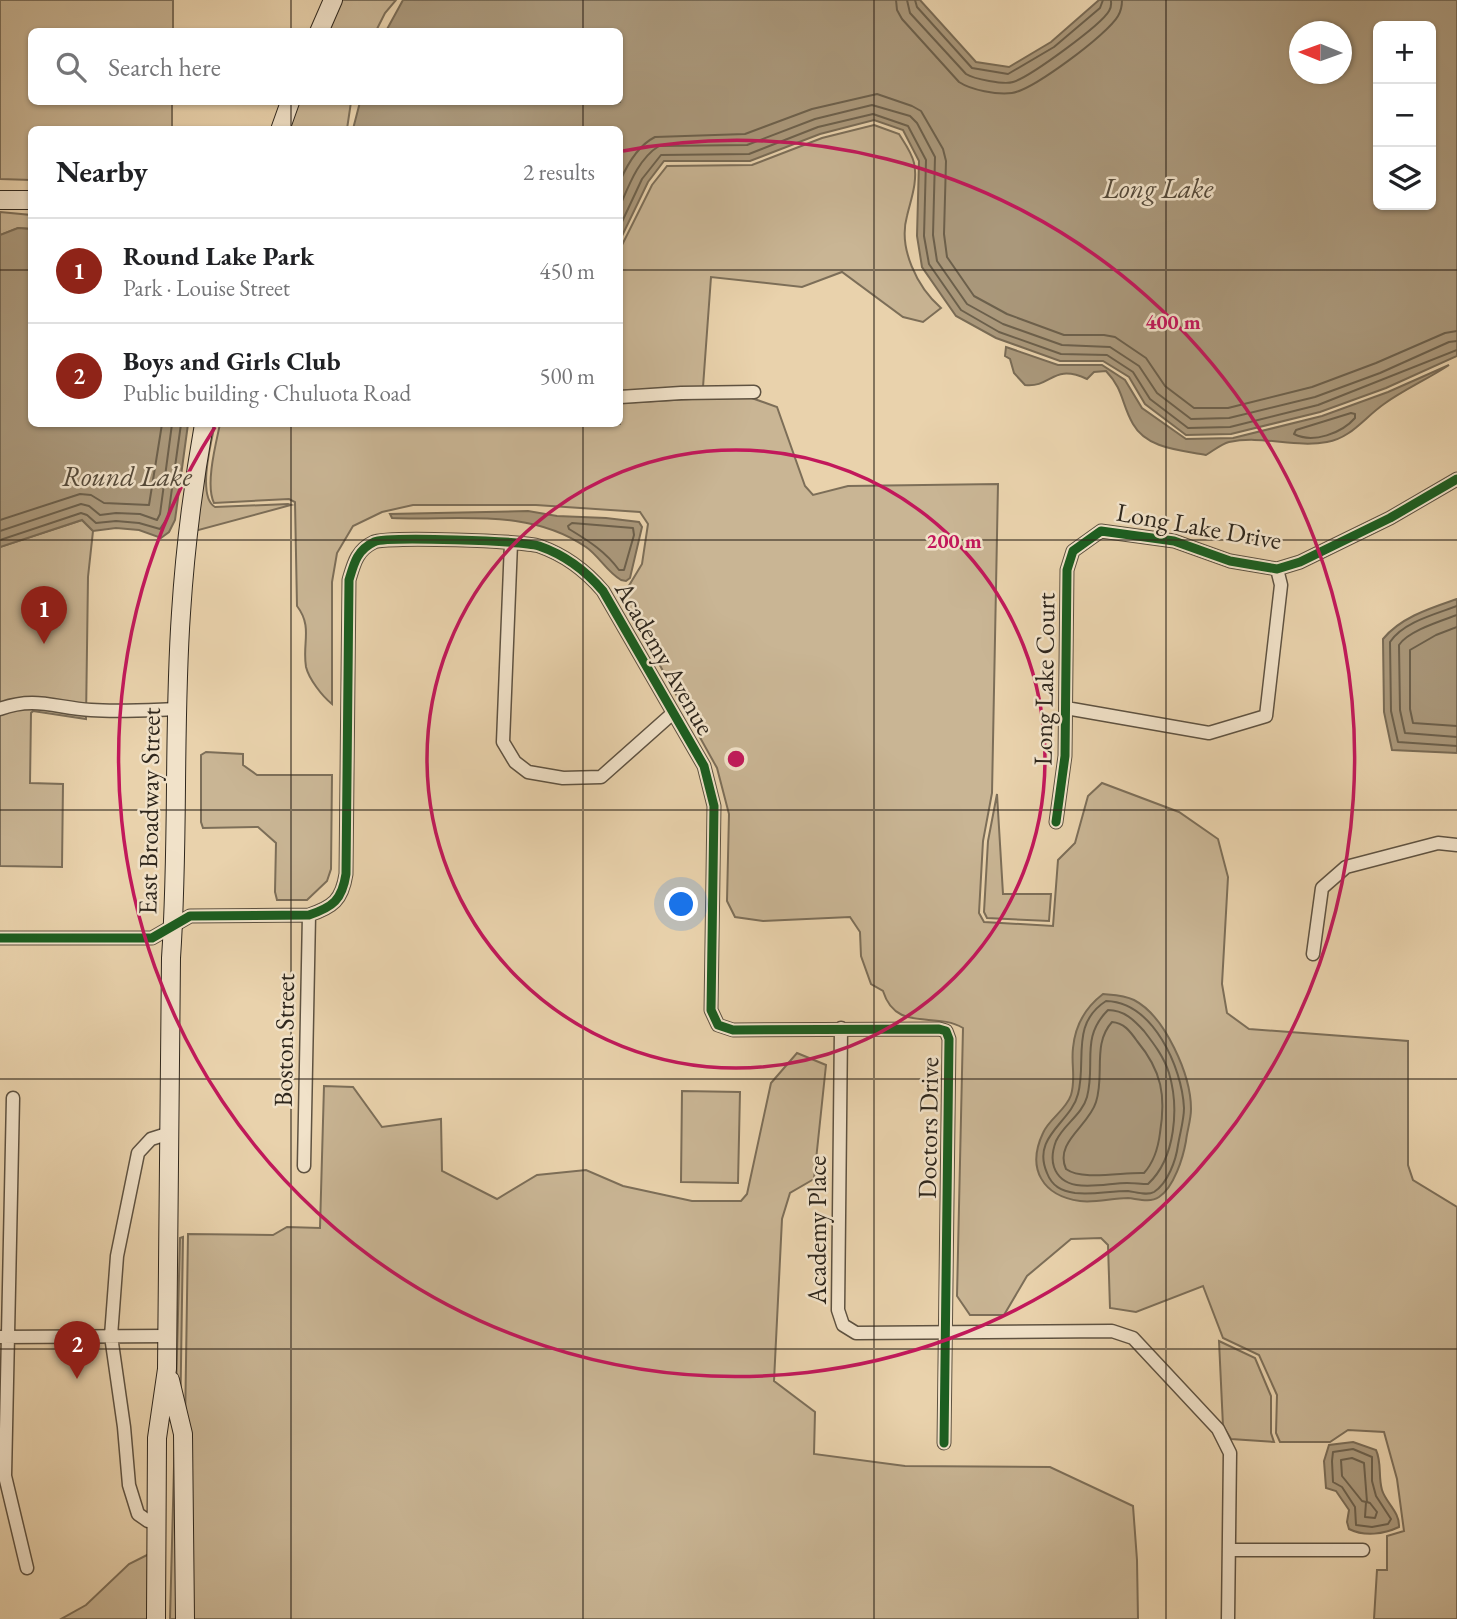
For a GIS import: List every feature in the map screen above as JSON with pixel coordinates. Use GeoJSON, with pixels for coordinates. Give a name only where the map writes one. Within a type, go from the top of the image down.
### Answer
{"type":"FeatureCollection","features":[{"type":"Feature","properties":{"kind":"main road"},"geometry":{"type":"LineString","coordinates":[[321,28],[333,0]]}},
{"type":"Feature","properties":{"kind":"main road"},"geometry":{"type":"LineString","coordinates":[[281,126],[289,105]]}},
{"type":"Feature","properties":{"kind":"main road"},"geometry":{"type":"LineString","coordinates":[[0,200],[28,200]]}},
{"type":"Feature","properties":{"kind":"main road","name":"East Broadway Street"},"geometry":{"type":"LineString","coordinates":[[156,1619],[157,1438],[167,1370],[168,1336],[171,958],[181,615],[191,508],[204,427]]}},
{"type":"Feature","properties":{"kind":"main road","name":"East Broadway Street"},"geometry":{"type":"LineString","coordinates":[[167,1370],[183,1434],[185,1619]]}},
{"type":"Feature","properties":{"kind":"street"},"geometry":{"type":"LineString","coordinates":[[623,397],[754,392]]}},
{"type":"Feature","properties":{"kind":"street","name":"Long Lake Drive"},"geometry":{"type":"LineString","coordinates":[[1083,544],[1101,531],[1174,541],[1230,561],[1278,569],[1300,562],[1390,518],[1457,479]]}},
{"type":"Feature","properties":{"kind":"street","name":"Academy Avenue"},"geometry":{"type":"LineString","coordinates":[[309,915],[325,910],[337,900],[344,888],[346,874],[349,580],[356,555],[375,541],[399,538],[537,545],[573,562],[603,591],[704,766],[714,806],[711,1010],[718,1024],[733,1030],[841,1028]]}},
{"type":"Feature","properties":{"kind":"street"},"geometry":{"type":"LineString","coordinates":[[511,543],[503,741],[515,762],[528,772],[563,778],[601,777],[673,713]]}},
{"type":"Feature","properties":{"kind":"street","name":"Long Lake Court"},"geometry":{"type":"LineString","coordinates":[[1056,822],[1065,756],[1067,570],[1073,551],[1083,544]]}},
{"type":"Feature","properties":{"kind":"street"},"geometry":{"type":"LineString","coordinates":[[1066,708],[1209,733],[1266,716],[1281,585],[1278,569]]}},
{"type":"Feature","properties":{"kind":"street"},"geometry":{"type":"LineString","coordinates":[[0,709],[22,702],[38,702],[86,710],[178,709]]}},
{"type":"Feature","properties":{"kind":"street"},"geometry":{"type":"LineString","coordinates":[[1313,954],[1322,888],[1346,867],[1438,843],[1457,845]]}},
{"type":"Feature","properties":{"kind":"street"},"geometry":{"type":"LineString","coordinates":[[0,938],[152,938],[190,916],[309,915]]}},
{"type":"Feature","properties":{"kind":"street","name":"Boston Street"},"geometry":{"type":"LineString","coordinates":[[304,1166],[309,915]]}},
{"type":"Feature","properties":{"kind":"street","name":"Doctors Drive"},"geometry":{"type":"LineString","coordinates":[[841,1028],[939,1029],[946,1031],[949,1039],[944,1443]]}},
{"type":"Feature","properties":{"kind":"street","name":"Academy Place"},"geometry":{"type":"LineString","coordinates":[[841,1028],[838,1310],[844,1325],[856,1333],[946,1333]]}},
{"type":"Feature","properties":{"kind":"street"},"geometry":{"type":"LineString","coordinates":[[13,1098],[6,1167],[3,1337],[5,1476],[27,1568]]}},
{"type":"Feature","properties":{"kind":"street"},"geometry":{"type":"LineString","coordinates":[[156,1521],[148,1521],[138,1514],[129,1485],[111,1336],[117,1256],[138,1153],[150,1139],[170,1133]]}},
{"type":"Feature","properties":{"kind":"street"},"geometry":{"type":"LineString","coordinates":[[946,1333],[1112,1331],[1133,1338],[1218,1429],[1230,1453],[1228,1619]]}},
{"type":"Feature","properties":{"kind":"street"},"geometry":{"type":"LineString","coordinates":[[3,1337],[168,1336]]}},
{"type":"Feature","properties":{"kind":"street"},"geometry":{"type":"LineString","coordinates":[[1230,1550],[1363,1550]]}},
{"type":"Feature","properties":{"kind":"shaded area"},"geometry":{"type":"Polygon","coordinates":[[[0,0],[173,0],[173,28],[28,28],[28,105],[172,105],[172,126],[28,126],[28,180],[0,179],[0,0]]]}},
{"type":"Feature","properties":{"kind":"shaded area"},"geometry":{"type":"Polygon","coordinates":[[[339,0],[396,0],[378,28],[328,28],[339,0]]]}},
{"type":"Feature","properties":{"kind":"shaded area"},"geometry":{"type":"Polygon","coordinates":[[[295,105],[351,105],[347,126],[289,126],[295,105]]]}},
{"type":"Feature","properties":{"kind":"shaded area"},"geometry":{"type":"Polygon","coordinates":[[[874,125],[899,134],[913,159],[915,170],[915,183],[905,228],[907,254],[917,278],[941,308],[923,322],[903,317],[842,272],[802,287],[711,277],[703,387],[623,391],[623,243],[652,185],[667,166],[752,165],[822,138],[874,125]]]}},
{"type":"Feature","properties":{"kind":"shaded area"},"geometry":{"type":"Polygon","coordinates":[[[0,212],[28,215],[28,229],[18,228],[0,235],[0,212]]]}},
{"type":"Feature","properties":{"kind":"shaded area"},"geometry":{"type":"Polygon","coordinates":[[[746,396],[777,407],[805,486],[813,495],[848,486],[998,484],[992,793],[983,841],[979,913],[984,922],[1053,926],[1058,860],[1075,843],[1088,796],[1102,783],[1179,812],[1218,839],[1228,877],[1222,984],[1227,1013],[1249,1029],[1408,1041],[1408,1165],[1413,1180],[1457,1207],[1457,1619],[1374,1619],[1377,1570],[1387,1570],[1387,1536],[1404,1531],[1397,1479],[1384,1432],[1348,1430],[1330,1442],[1280,1442],[1276,1433],[1277,1395],[1259,1355],[1223,1338],[1203,1286],[1136,1312],[1110,1308],[1108,1245],[1101,1238],[1071,1239],[1027,1276],[1004,1315],[970,1315],[957,1296],[963,1028],[952,1023],[907,1017],[897,1012],[889,1004],[883,991],[871,984],[861,956],[860,932],[850,917],[763,921],[735,917],[727,901],[729,814],[717,768],[628,608],[624,594],[642,564],[648,524],[640,512],[536,505],[413,505],[382,512],[353,526],[337,553],[332,582],[332,704],[316,687],[306,667],[305,621],[297,606],[295,502],[289,499],[214,503],[212,495],[212,464],[219,427],[623,427],[623,403],[746,396]]]}},
{"type":"Feature","properties":{"kind":"shaded area"},"geometry":{"type":"Polygon","coordinates":[[[210,427],[214,427],[206,481],[210,501],[215,507],[291,505],[195,531],[210,427]]]}},
{"type":"Feature","properties":{"kind":"shaded area"},"geometry":{"type":"Polygon","coordinates":[[[82,520],[93,531],[88,577],[86,719],[33,711],[31,713],[30,783],[63,784],[62,867],[0,866],[0,547],[82,520]]]}},
{"type":"Feature","properties":{"kind":"shaded area"},"geometry":{"type":"Polygon","coordinates":[[[206,752],[243,754],[243,765],[257,775],[332,775],[331,869],[327,881],[307,900],[277,900],[276,843],[258,827],[203,828],[201,755],[206,752]]]}},
{"type":"Feature","properties":{"kind":"shaded area"},"geometry":{"type":"Polygon","coordinates":[[[997,794],[1003,894],[1051,894],[1049,921],[987,918],[984,912],[988,841],[997,794]]]}},
{"type":"Feature","properties":{"kind":"shaded area"},"geometry":{"type":"Polygon","coordinates":[[[797,1053],[826,1065],[814,1179],[790,1193],[782,1219],[774,1381],[815,1412],[814,1454],[905,1466],[1050,1467],[1133,1506],[1138,1619],[182,1619],[188,1234],[273,1235],[287,1227],[320,1228],[324,1086],[353,1087],[382,1127],[441,1119],[442,1171],[497,1199],[537,1175],[586,1170],[623,1186],[692,1201],[741,1201],[747,1194],[771,1083],[797,1053]]]}},
{"type":"Feature","properties":{"kind":"shaded area"},"geometry":{"type":"Polygon","coordinates":[[[682,1091],[740,1092],[738,1183],[681,1182],[682,1091]]]}},
{"type":"Feature","properties":{"kind":"shaded area"},"geometry":{"type":"Polygon","coordinates":[[[183,1237],[177,1619],[170,1619],[180,1238],[183,1237]]]}},
{"type":"Feature","properties":{"kind":"shaded area"},"geometry":{"type":"Polygon","coordinates":[[[1219,1341],[1255,1358],[1271,1396],[1271,1433],[1274,1442],[1231,1439],[1223,1426],[1219,1341]]]}},
{"type":"Feature","properties":{"kind":"shaded area"},"geometry":{"type":"Polygon","coordinates":[[[159,1549],[158,1619],[61,1619],[86,1605],[129,1564],[159,1549]]]}},
{"type":"Feature","properties":{"kind":"water","name":"Long Lake"},"geometry":{"type":"Polygon","coordinates":[[[403,0],[920,0],[976,62],[1009,67],[1051,42],[1099,0],[1457,0],[1457,356],[1386,388],[1320,412],[1231,434],[1186,435],[1145,404],[1129,377],[1103,361],[1060,361],[996,338],[956,316],[922,267],[917,236],[919,161],[903,130],[874,120],[820,134],[750,161],[664,161],[648,182],[623,234],[623,126],[354,126],[359,105],[623,105],[623,28],[388,28],[403,0]]]}},
{"type":"Feature","properties":{"kind":"water","name":"Round Lake"},"geometry":{"type":"Polygon","coordinates":[[[18,228],[28,229],[28,427],[188,427],[175,520],[169,532],[161,538],[139,530],[116,528],[93,531],[82,520],[0,547],[0,235],[18,228]]]}},
{"type":"Feature","properties":{"kind":"water"},"geometry":{"type":"Polygon","coordinates":[[[1006,347],[1058,365],[1102,365],[1125,380],[1142,408],[1186,439],[1233,438],[1322,416],[1388,392],[1449,365],[1392,399],[1336,440],[1303,444],[1241,440],[1226,443],[1206,455],[1176,450],[1147,439],[1133,424],[1116,384],[1106,371],[1094,372],[1087,379],[1066,374],[1034,385],[1025,385],[1014,373],[1010,359],[1005,356],[1006,347]]]}},
{"type":"Feature","properties":{"kind":"water"},"geometry":{"type":"Polygon","coordinates":[[[528,511],[557,516],[639,522],[642,527],[630,578],[621,580],[586,547],[564,534],[540,526],[492,519],[392,518],[390,514],[528,511]]]}},
{"type":"Feature","properties":{"kind":"water"},"geometry":{"type":"Polygon","coordinates":[[[1457,599],[1457,753],[1392,750],[1384,712],[1383,639],[1407,619],[1457,599]]]}},
{"type":"Feature","properties":{"kind":"water"},"geometry":{"type":"Polygon","coordinates":[[[1103,994],[1134,1000],[1156,1019],[1174,1048],[1190,1095],[1191,1113],[1183,1156],[1169,1186],[1159,1197],[1152,1200],[1128,1198],[1080,1201],[1067,1198],[1048,1187],[1037,1169],[1038,1146],[1043,1133],[1071,1095],[1073,1048],[1079,1025],[1091,1005],[1103,994]]]}},
{"type":"Feature","properties":{"kind":"water"},"geometry":{"type":"Polygon","coordinates":[[[1353,1442],[1376,1450],[1382,1490],[1397,1517],[1399,1527],[1374,1534],[1349,1529],[1349,1510],[1336,1491],[1326,1488],[1324,1461],[1329,1445],[1353,1442]]]}},
{"type":"Feature","properties":{"kind":"cycle path"},"geometry":{"type":"LineString","coordinates":[[1056,822],[1065,756],[1067,570],[1073,551],[1101,531],[1174,541],[1230,561],[1277,569],[1300,562],[1390,518],[1457,479]]}},
{"type":"Feature","properties":{"kind":"cycle path"},"geometry":{"type":"LineString","coordinates":[[0,938],[152,938],[190,916],[309,915],[330,905],[339,896],[346,874],[349,580],[360,553],[374,542],[428,539],[528,544],[558,554],[582,570],[603,591],[704,766],[714,806],[711,1010],[718,1025],[733,1030],[946,1031],[949,1039],[944,1443]]}},
{"type":"Feature","properties":{"kind":"place","name":"Round Lake Park"},"geometry":{"type":"Point","coordinates":[44,644]}},
{"type":"Feature","properties":{"kind":"place","name":"Boys and Girls Club"},"geometry":{"type":"Point","coordinates":[77,1379]}}]}
